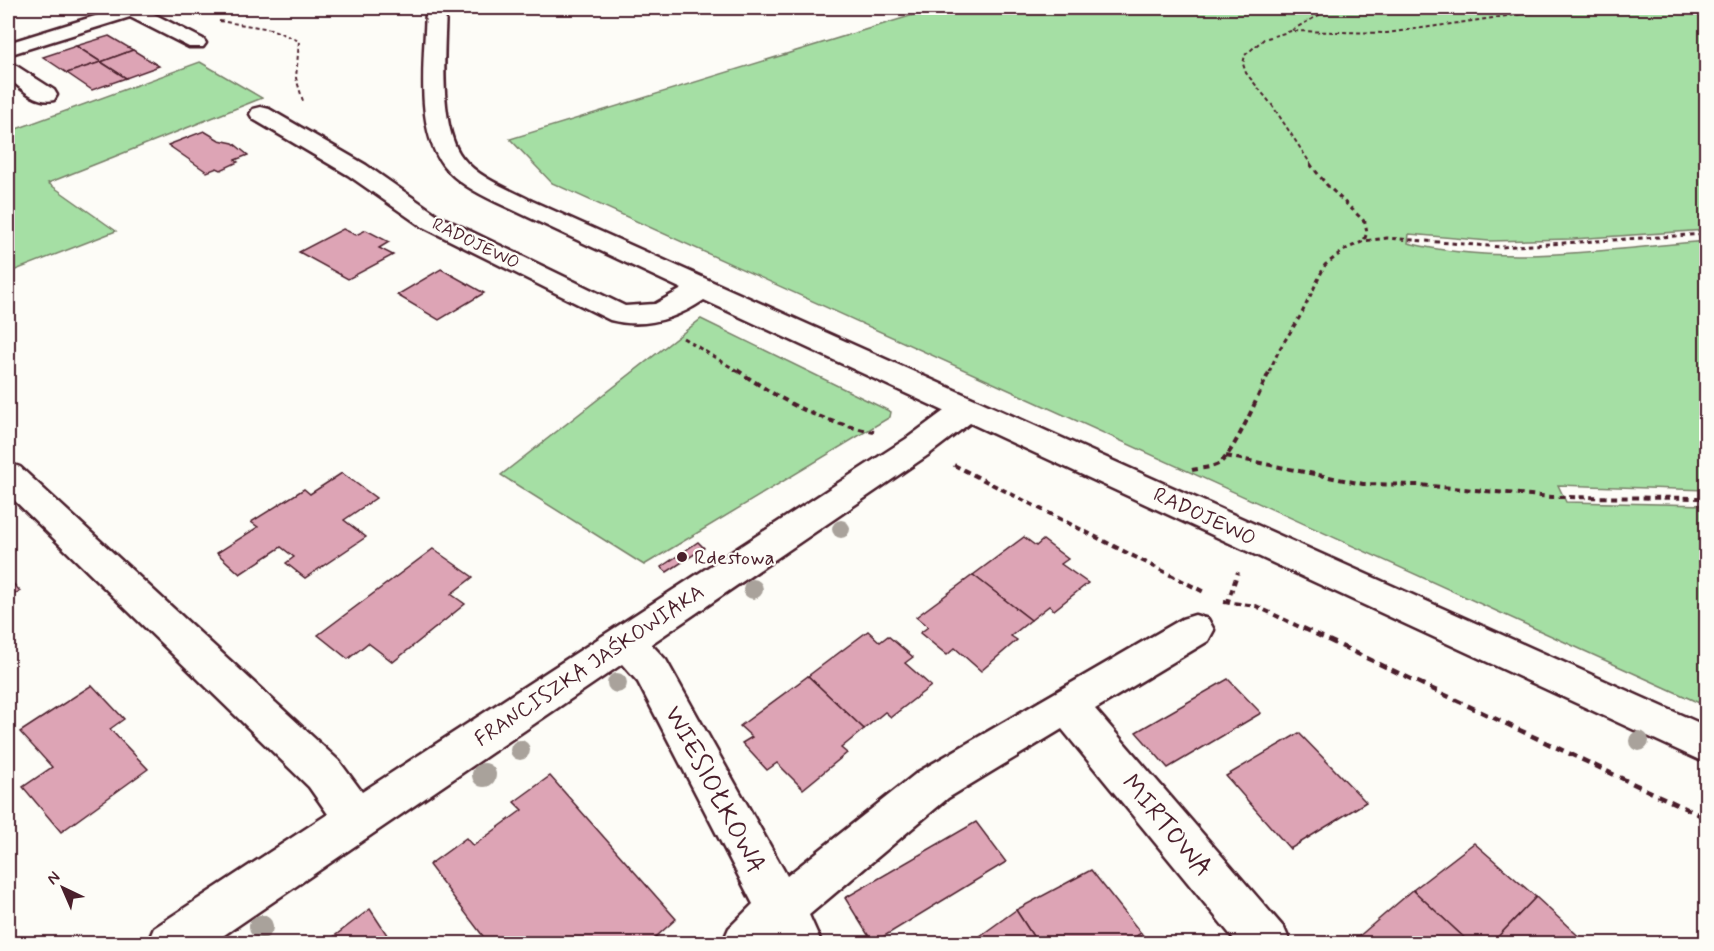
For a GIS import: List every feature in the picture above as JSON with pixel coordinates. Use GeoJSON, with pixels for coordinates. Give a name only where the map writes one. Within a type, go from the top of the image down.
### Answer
{"type":"FeatureCollection","features":[{"type":"Feature","properties":{"kind":"street","name":"RADOJEWO"},"geometry":{"type":"LineString","coordinates":[[436,8],[436,110],[443,147],[452,161],[467,174],[499,194],[1707,745]]}},
{"type":"Feature","properties":{"kind":"street"},"geometry":{"type":"LineString","coordinates":[[8,50],[136,9],[196,43]]}},
{"type":"Feature","properties":{"kind":"street"},"geometry":{"type":"LineString","coordinates":[[8,69],[46,95]]}},
{"type":"Feature","properties":{"kind":"street","name":"RADOJEWO"},"geometry":{"type":"LineString","coordinates":[[261,114],[357,170],[430,221],[620,314],[647,316],[672,309],[703,288]]}},
{"type":"Feature","properties":{"kind":"street","name":"FRANCISZKA JAŚKOWIAKA"},"geometry":{"type":"LineString","coordinates":[[170,944],[917,447],[968,408]]}},
{"type":"Feature","properties":{"kind":"street"},"geometry":{"type":"LineString","coordinates":[[8,475],[324,774],[357,820]]}},
{"type":"Feature","properties":{"kind":"street"},"geometry":{"type":"LineString","coordinates":[[745,944],[789,927],[933,785],[1068,707],[1206,607]]}},
{"type":"Feature","properties":{"kind":"street","name":"WIESIOŁKOWA"},"geometry":{"type":"LineString","coordinates":[[625,641],[652,670],[789,927]]}},
{"type":"Feature","properties":{"kind":"street","name":"MIRTOWA"},"geometry":{"type":"LineString","coordinates":[[1068,707],[1268,944]]}},
{"type":"Feature","properties":{"kind":"path"},"geometry":{"type":"LineString","coordinates":[[1291,31],[1319,15],[1325,8]]}},
{"type":"Feature","properties":{"kind":"path"},"geometry":{"type":"LineString","coordinates":[[1364,241],[1367,232],[1365,222],[1320,176],[1272,105],[1246,73],[1243,64],[1245,55],[1255,46],[1276,34],[1291,31],[1387,33],[1564,8]]}},
{"type":"Feature","properties":{"kind":"path"},"geometry":{"type":"LineString","coordinates":[[215,20],[269,30],[299,41],[294,78],[297,90],[306,105]]}},
{"type":"Feature","properties":{"kind":"path"},"geometry":{"type":"LineString","coordinates":[[1143,487],[1174,472],[1218,465],[1226,456],[1251,413],[1279,350],[1301,315],[1325,265],[1346,249],[1364,241],[1387,238],[1478,246],[1528,246],[1707,234]]}},
{"type":"Feature","properties":{"kind":"path"},"geometry":{"type":"LineString","coordinates":[[647,316],[787,404],[835,424],[878,433],[871,430]]}},
{"type":"Feature","properties":{"kind":"path"},"geometry":{"type":"LineString","coordinates":[[917,447],[1206,607],[1228,604],[1256,606],[1707,818]]}},
{"type":"Feature","properties":{"kind":"path"},"geometry":{"type":"LineString","coordinates":[[1226,456],[1363,484],[1419,486],[1551,497],[1707,498]]}},
{"type":"Feature","properties":{"kind":"green space"},"geometry":{"type":"Polygon","coordinates":[[[936,8],[1706,8],[1706,230],[1573,239],[1489,241],[1409,234],[1408,243],[1481,254],[1519,255],[1706,241],[1706,490],[1558,485],[1566,502],[1706,505],[1706,706],[552,183],[510,139],[936,8]]]}},
{"type":"Feature","properties":{"kind":"green space"},"geometry":{"type":"Polygon","coordinates":[[[200,62],[262,98],[48,183],[116,231],[8,273],[8,132],[200,62]]]}},
{"type":"Feature","properties":{"kind":"green space"},"geometry":{"type":"Polygon","coordinates":[[[701,319],[891,412],[890,417],[644,565],[501,475],[701,319]]]}},
{"type":"Feature","properties":{"kind":"building"},"geometry":{"type":"Polygon","coordinates":[[[109,36],[133,50],[101,62],[76,46],[109,36]]]}},
{"type":"Feature","properties":{"kind":"building"},"geometry":{"type":"Polygon","coordinates":[[[76,46],[101,62],[67,73],[43,57],[76,46]]]}},
{"type":"Feature","properties":{"kind":"building"},"geometry":{"type":"Polygon","coordinates":[[[133,50],[159,66],[126,78],[101,62],[133,50]]]}},
{"type":"Feature","properties":{"kind":"building"},"geometry":{"type":"Polygon","coordinates":[[[101,62],[126,78],[92,90],[67,73],[101,62]]]}},
{"type":"Feature","properties":{"kind":"building"},"geometry":{"type":"Polygon","coordinates":[[[204,131],[219,140],[233,143],[248,155],[235,160],[238,162],[221,170],[217,168],[207,172],[168,145],[204,131]]]}},
{"type":"Feature","properties":{"kind":"building"},"geometry":{"type":"Polygon","coordinates":[[[343,229],[356,235],[366,230],[389,242],[379,248],[393,255],[348,279],[299,252],[343,229]]]}},
{"type":"Feature","properties":{"kind":"building"},"geometry":{"type":"Polygon","coordinates":[[[441,269],[484,293],[439,320],[397,295],[441,269]]]}},
{"type":"Feature","properties":{"kind":"building"},"geometry":{"type":"Polygon","coordinates":[[[342,473],[376,498],[344,520],[366,537],[305,578],[286,563],[294,557],[281,547],[240,574],[217,553],[258,527],[251,522],[304,489],[310,494],[342,473]]]}},
{"type":"Feature","properties":{"kind":"building"},"geometry":{"type":"Polygon","coordinates":[[[1024,537],[1036,546],[1043,540],[1068,559],[1061,564],[1088,583],[1054,610],[1049,606],[1031,620],[973,575],[1024,537]]]}},
{"type":"Feature","properties":{"kind":"building","name":"Rdestowa"},"geometry":{"type":"Polygon","coordinates":[[[698,542],[704,548],[667,572],[661,567],[698,542]]]}},
{"type":"Feature","properties":{"kind":"building"},"geometry":{"type":"Polygon","coordinates":[[[433,549],[473,577],[451,594],[465,604],[393,662],[368,643],[348,659],[318,635],[433,549]]]}},
{"type":"Feature","properties":{"kind":"building"},"geometry":{"type":"Polygon","coordinates":[[[973,575],[1031,620],[1011,636],[1017,640],[981,671],[955,648],[947,655],[920,633],[928,627],[916,617],[973,575]]]}},
{"type":"Feature","properties":{"kind":"building"},"geometry":{"type":"Polygon","coordinates":[[[8,578],[20,591],[8,598],[8,578]]]}},
{"type":"Feature","properties":{"kind":"building"},"geometry":{"type":"Polygon","coordinates":[[[868,631],[880,642],[888,636],[913,657],[905,663],[931,686],[891,717],[885,712],[864,729],[808,676],[868,631]]]}},
{"type":"Feature","properties":{"kind":"building"},"geometry":{"type":"Polygon","coordinates":[[[808,676],[864,729],[841,748],[847,753],[803,789],[777,763],[767,770],[742,743],[752,737],[740,726],[808,676]]]}},
{"type":"Feature","properties":{"kind":"building"},"geometry":{"type":"Polygon","coordinates":[[[1228,679],[1261,713],[1168,768],[1136,732],[1228,679]]]}},
{"type":"Feature","properties":{"kind":"building"},"geometry":{"type":"Polygon","coordinates":[[[92,685],[124,719],[110,729],[148,769],[61,832],[23,787],[52,767],[20,732],[92,685]]]}},
{"type":"Feature","properties":{"kind":"building"},"geometry":{"type":"Polygon","coordinates":[[[1299,733],[1366,802],[1290,849],[1226,776],[1299,733]]]}},
{"type":"Feature","properties":{"kind":"building"},"geometry":{"type":"Polygon","coordinates":[[[550,776],[676,919],[648,944],[489,944],[429,865],[466,838],[473,846],[522,810],[514,802],[550,776]]]}},
{"type":"Feature","properties":{"kind":"building"},"geometry":{"type":"Polygon","coordinates":[[[976,822],[1006,862],[873,943],[845,898],[976,822]]]}},
{"type":"Feature","properties":{"kind":"building"},"geometry":{"type":"Polygon","coordinates":[[[1474,843],[1536,897],[1491,944],[1471,944],[1413,890],[1474,843]]]}},
{"type":"Feature","properties":{"kind":"building"},"geometry":{"type":"Polygon","coordinates":[[[1091,870],[1141,933],[1125,944],[1038,944],[1016,910],[1091,870]]]}},
{"type":"Feature","properties":{"kind":"building"},"geometry":{"type":"Polygon","coordinates":[[[1413,890],[1471,944],[1362,944],[1357,938],[1413,890]]]}},
{"type":"Feature","properties":{"kind":"building"},"geometry":{"type":"Polygon","coordinates":[[[1536,897],[1587,944],[1491,944],[1536,897]]]}},
{"type":"Feature","properties":{"kind":"building"},"geometry":{"type":"Polygon","coordinates":[[[370,909],[393,944],[330,944],[328,941],[370,909]]]}},
{"type":"Feature","properties":{"kind":"building"},"geometry":{"type":"Polygon","coordinates":[[[1016,910],[1038,944],[969,944],[1016,910]]]}},
{"type":"Feature","properties":{"kind":"building"},"geometry":{"type":"Polygon","coordinates":[[[1141,933],[1150,944],[1125,944],[1141,933]]]}},
{"type":"Feature","properties":{"kind":"place","name":"Rdestowa"},"geometry":{"type":"Point","coordinates":[682,557]}}]}
